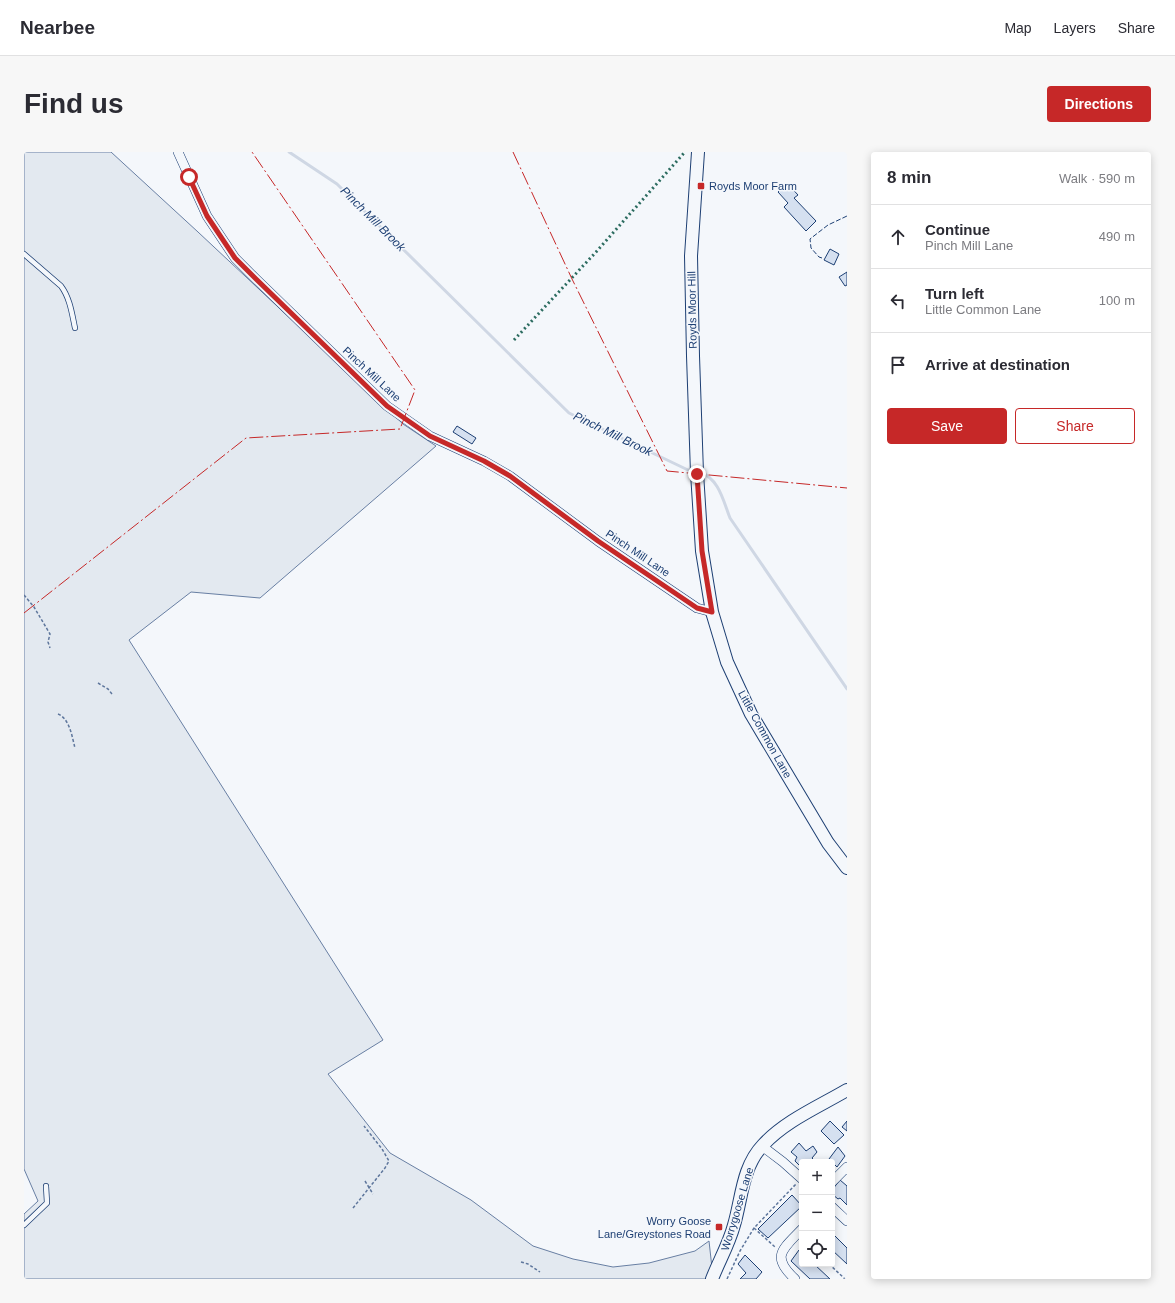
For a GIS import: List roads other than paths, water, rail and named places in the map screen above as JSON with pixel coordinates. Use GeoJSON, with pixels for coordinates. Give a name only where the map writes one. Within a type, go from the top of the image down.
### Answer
{"type":"FeatureCollection","features":[{"type":"Feature","properties":{"kind":"main road","name":"Royds Moor Hill"},"geometry":{"type":"LineString","coordinates":[[697,471],[692,356],[690,256],[698,152]]}},
{"type":"Feature","properties":{"kind":"main road","name":"Little Common Lane"},"geometry":{"type":"LineString","coordinates":[[697,471],[702,551],[712,612],[727,662],[751,714],[828,843],[847,868]]}},
{"type":"Feature","properties":{"kind":"main road","name":"Worrygoose Lane"},"geometry":{"type":"LineString","coordinates":[[712,1279],[726,1248],[734,1225],[749,1166],[762,1146],[781,1129],[847,1090]]}},
{"type":"Feature","properties":{"kind":"street","name":"Pinch Mill Lane"},"geometry":{"type":"LineString","coordinates":[[178,152],[207,216],[235,258],[387,406],[430,436],[484,461],[510,476],[598,541],[697,608],[712,612]]}},
{"type":"Feature","properties":{"kind":"street"},"geometry":{"type":"LineString","coordinates":[[762,1146],[799,1177]]}},
{"type":"Feature","properties":{"kind":"street"},"geometry":{"type":"LineString","coordinates":[[835,1179],[847,1167]]}},
{"type":"Feature","properties":{"kind":"street"},"geometry":{"type":"LineString","coordinates":[[835,1210],[847,1221]]}},
{"type":"Feature","properties":{"kind":"street"},"geometry":{"type":"LineString","coordinates":[[789,1277],[781,1260],[781,1253],[800,1231]]}},
{"type":"Feature","properties":{"kind":"lane"},"geometry":{"type":"LineString","coordinates":[[24,254],[64,290],[75,328]]}},
{"type":"Feature","properties":{"kind":"lane"},"geometry":{"type":"LineString","coordinates":[[24,1225],[47,1203],[46,1186]]}},
{"type":"Feature","properties":{"kind":"waterway","name":"Pinch Mill Brook"},"geometry":{"type":"LineString","coordinates":[[289,152],[337,184],[569,413],[688,470],[694,471]]}},
{"type":"Feature","properties":{"kind":"waterway","name":"Pinch Mill Brook"},"geometry":{"type":"LineString","coordinates":[[700,472],[706,475],[716,485],[720,491],[730,518],[847,689]]}},
{"type":"Feature","properties":{"kind":"place","name":"Royds Moor Farm"},"geometry":{"type":"Point","coordinates":[701,186]}},
{"type":"Feature","properties":{"kind":"place","name":"Worry Goose Lane/Greystones Road"},"geometry":{"type":"Point","coordinates":[719,1227]}}]}
